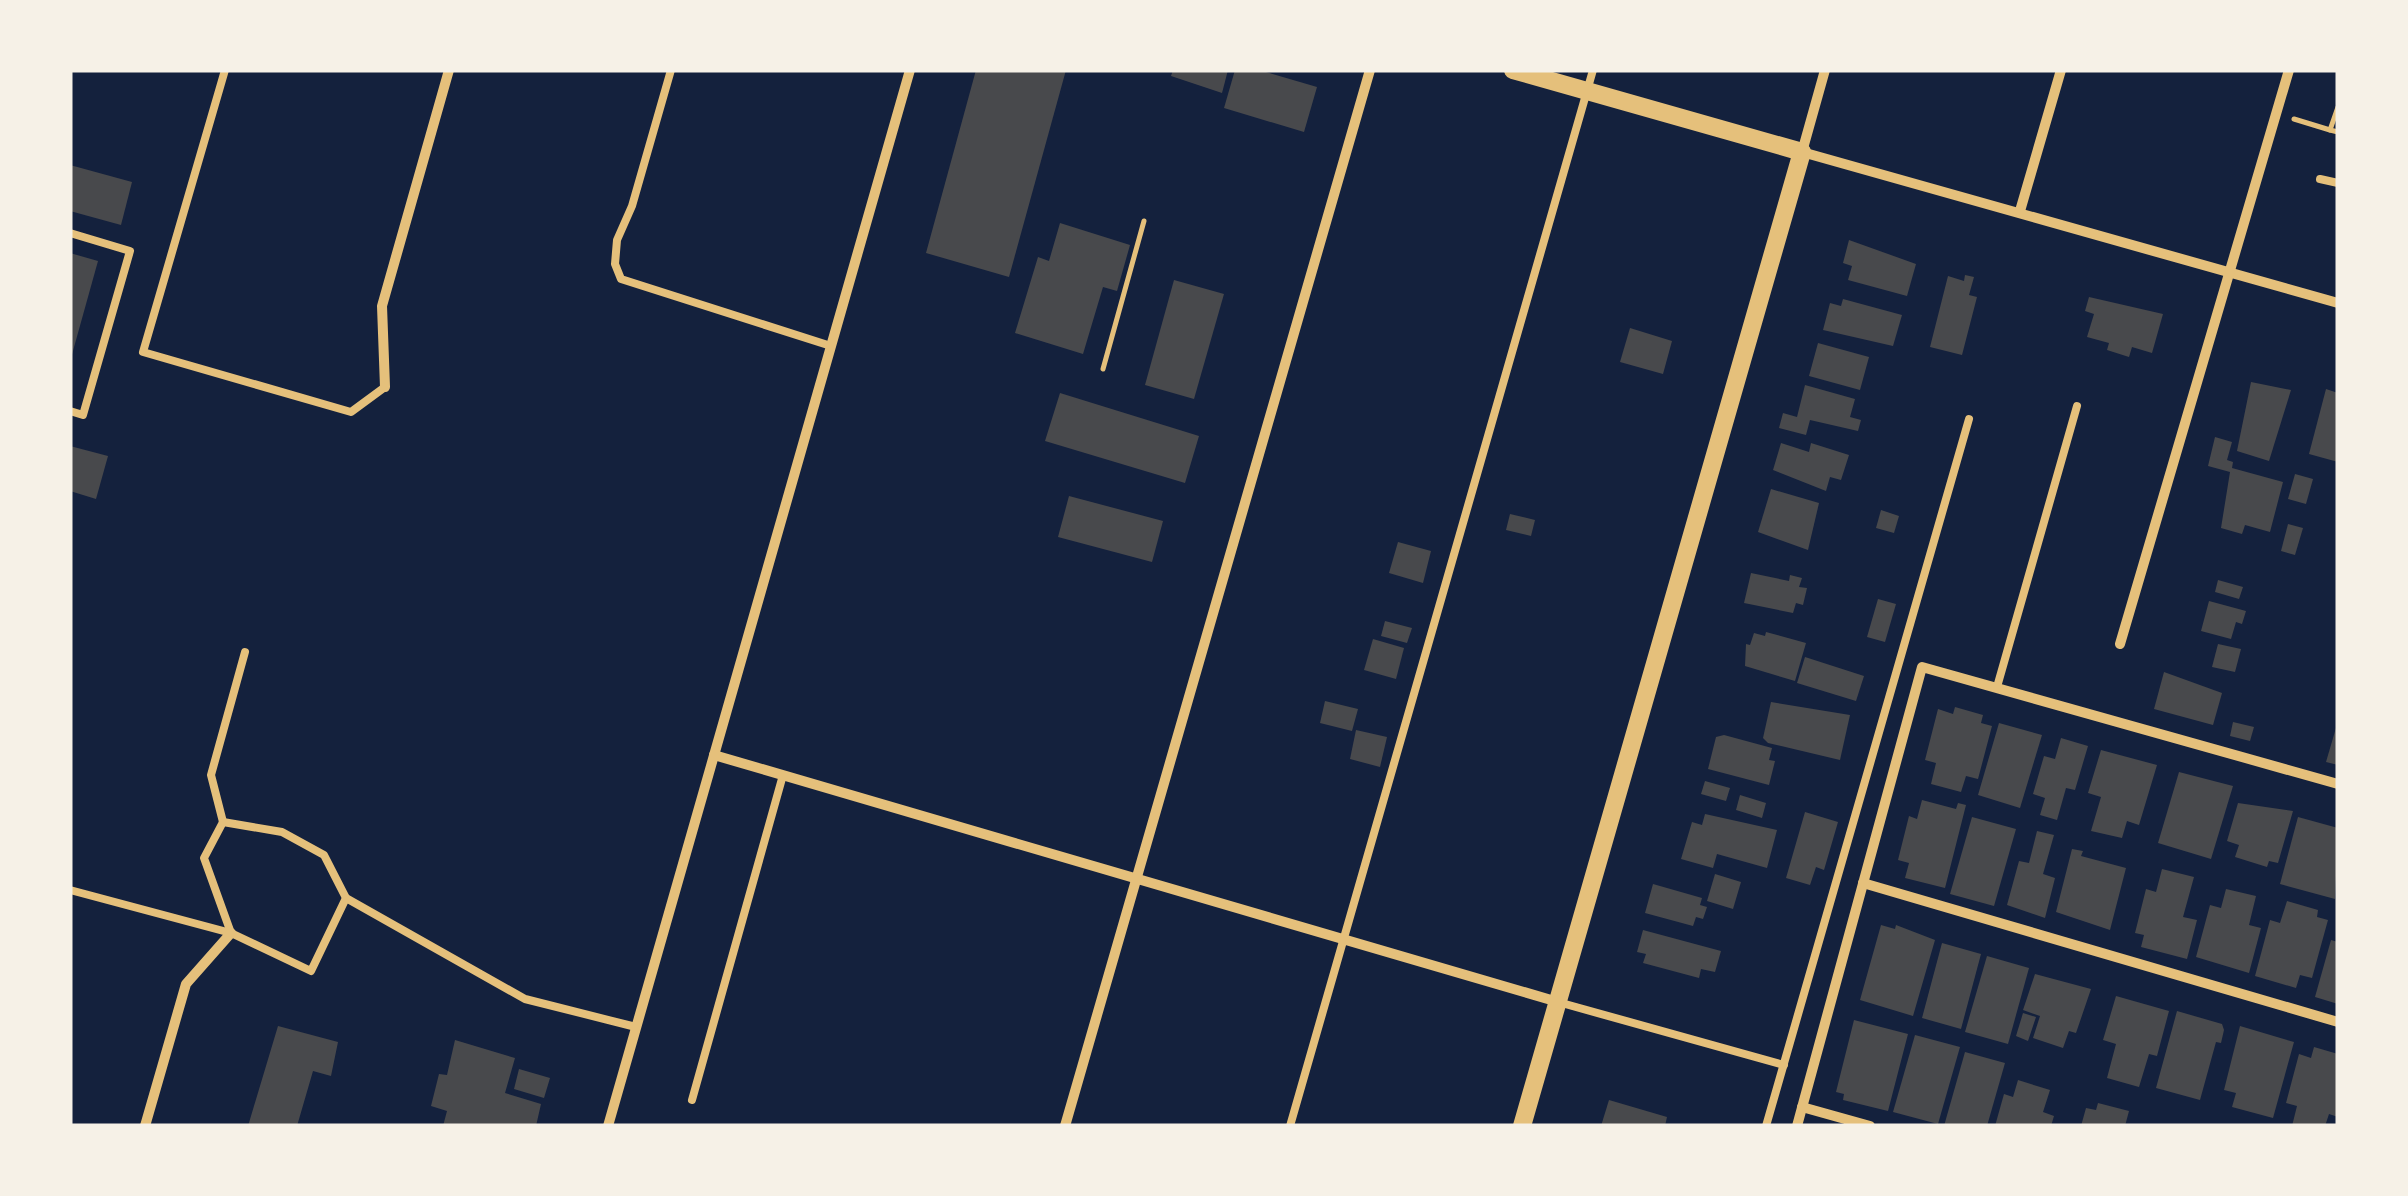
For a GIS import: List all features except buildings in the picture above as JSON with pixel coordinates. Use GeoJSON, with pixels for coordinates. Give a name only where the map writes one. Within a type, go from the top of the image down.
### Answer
{"type":"FeatureCollection","features":[{"type":"Feature","properties":{"kind":"street"},"geometry":{"type":"LineString","coordinates":[[385,387],[382,306],[449,70]]}},
{"type":"Feature","properties":{"kind":"street"},"geometry":{"type":"LineString","coordinates":[[608,1126],[910,70]]}},
{"type":"Feature","properties":{"kind":"street"},"geometry":{"type":"LineString","coordinates":[[1066,1126],[1370,70]]}},
{"type":"Feature","properties":{"kind":"street"},"geometry":{"type":"LineString","coordinates":[[1513,70],[2338,303]]}},
{"type":"Feature","properties":{"kind":"street"},"geometry":{"type":"LineString","coordinates":[[1522,1126],[1825,70]]}},
{"type":"Feature","properties":{"kind":"street"},"geometry":{"type":"LineString","coordinates":[[2020,211],[2061,70]]}},
{"type":"Feature","properties":{"kind":"street"},"geometry":{"type":"LineString","coordinates":[[2120,644],[2289,70]]}},
{"type":"Feature","properties":{"kind":"street"},"geometry":{"type":"LineString","coordinates":[[1797,1126],[1922,667],[2338,784]]}},
{"type":"Feature","properties":{"kind":"street"},"geometry":{"type":"LineString","coordinates":[[714,755],[1558,1002]]}},
{"type":"Feature","properties":{"kind":"street"},"geometry":{"type":"LineString","coordinates":[[1863,884],[2338,1022]]}},
{"type":"Feature","properties":{"kind":"street"},"geometry":{"type":"LineString","coordinates":[[145,1126],[186,984],[231,933]]}},
{"type":"Feature","properties":{"kind":"street"},"geometry":{"type":"LineString","coordinates":[[1802,1107],[1870,1126]]}},
{"type":"Feature","properties":{"kind":"lane"},"geometry":{"type":"LineString","coordinates":[[225,70],[144,352],[352,412],[385,387]]}},
{"type":"Feature","properties":{"kind":"lane"},"geometry":{"type":"LineString","coordinates":[[671,70],[632,206],[617,240],[616,264],[621,279],[831,346]]}},
{"type":"Feature","properties":{"kind":"lane"},"geometry":{"type":"LineString","coordinates":[[1290,1126],[1592,70]]}},
{"type":"Feature","properties":{"kind":"lane"},"geometry":{"type":"LineString","coordinates":[[2320,179],[2338,184]]}},
{"type":"Feature","properties":{"kind":"lane"},"geometry":{"type":"LineString","coordinates":[[70,234],[130,251],[83,415],[70,411]]}},
{"type":"Feature","properties":{"kind":"lane"},"geometry":{"type":"LineString","coordinates":[[1997,687],[2078,406]]}},
{"type":"Feature","properties":{"kind":"lane"},"geometry":{"type":"LineString","coordinates":[[1766,1126],[1969,419]]}},
{"type":"Feature","properties":{"kind":"lane"},"geometry":{"type":"LineString","coordinates":[[231,933],[204,858],[223,822],[211,774],[245,652]]}},
{"type":"Feature","properties":{"kind":"lane"},"geometry":{"type":"LineString","coordinates":[[692,1100],[783,775]]}},
{"type":"Feature","properties":{"kind":"lane"},"geometry":{"type":"LineString","coordinates":[[223,822],[282,832],[324,855],[346,898],[525,998],[636,1027]]}},
{"type":"Feature","properties":{"kind":"lane"},"geometry":{"type":"LineString","coordinates":[[70,890],[231,933],[311,971],[346,898]]}},
{"type":"Feature","properties":{"kind":"lane"},"geometry":{"type":"LineString","coordinates":[[1558,1002],[1784,1065]]}},
{"type":"Feature","properties":{"kind":"path"},"geometry":{"type":"LineString","coordinates":[[2330,130],[2338,107]]}},
{"type":"Feature","properties":{"kind":"path"},"geometry":{"type":"LineString","coordinates":[[2276,114],[2338,132]]}},
{"type":"Feature","properties":{"kind":"path"},"geometry":{"type":"LineString","coordinates":[[1103,369],[1144,221]]}}]}
